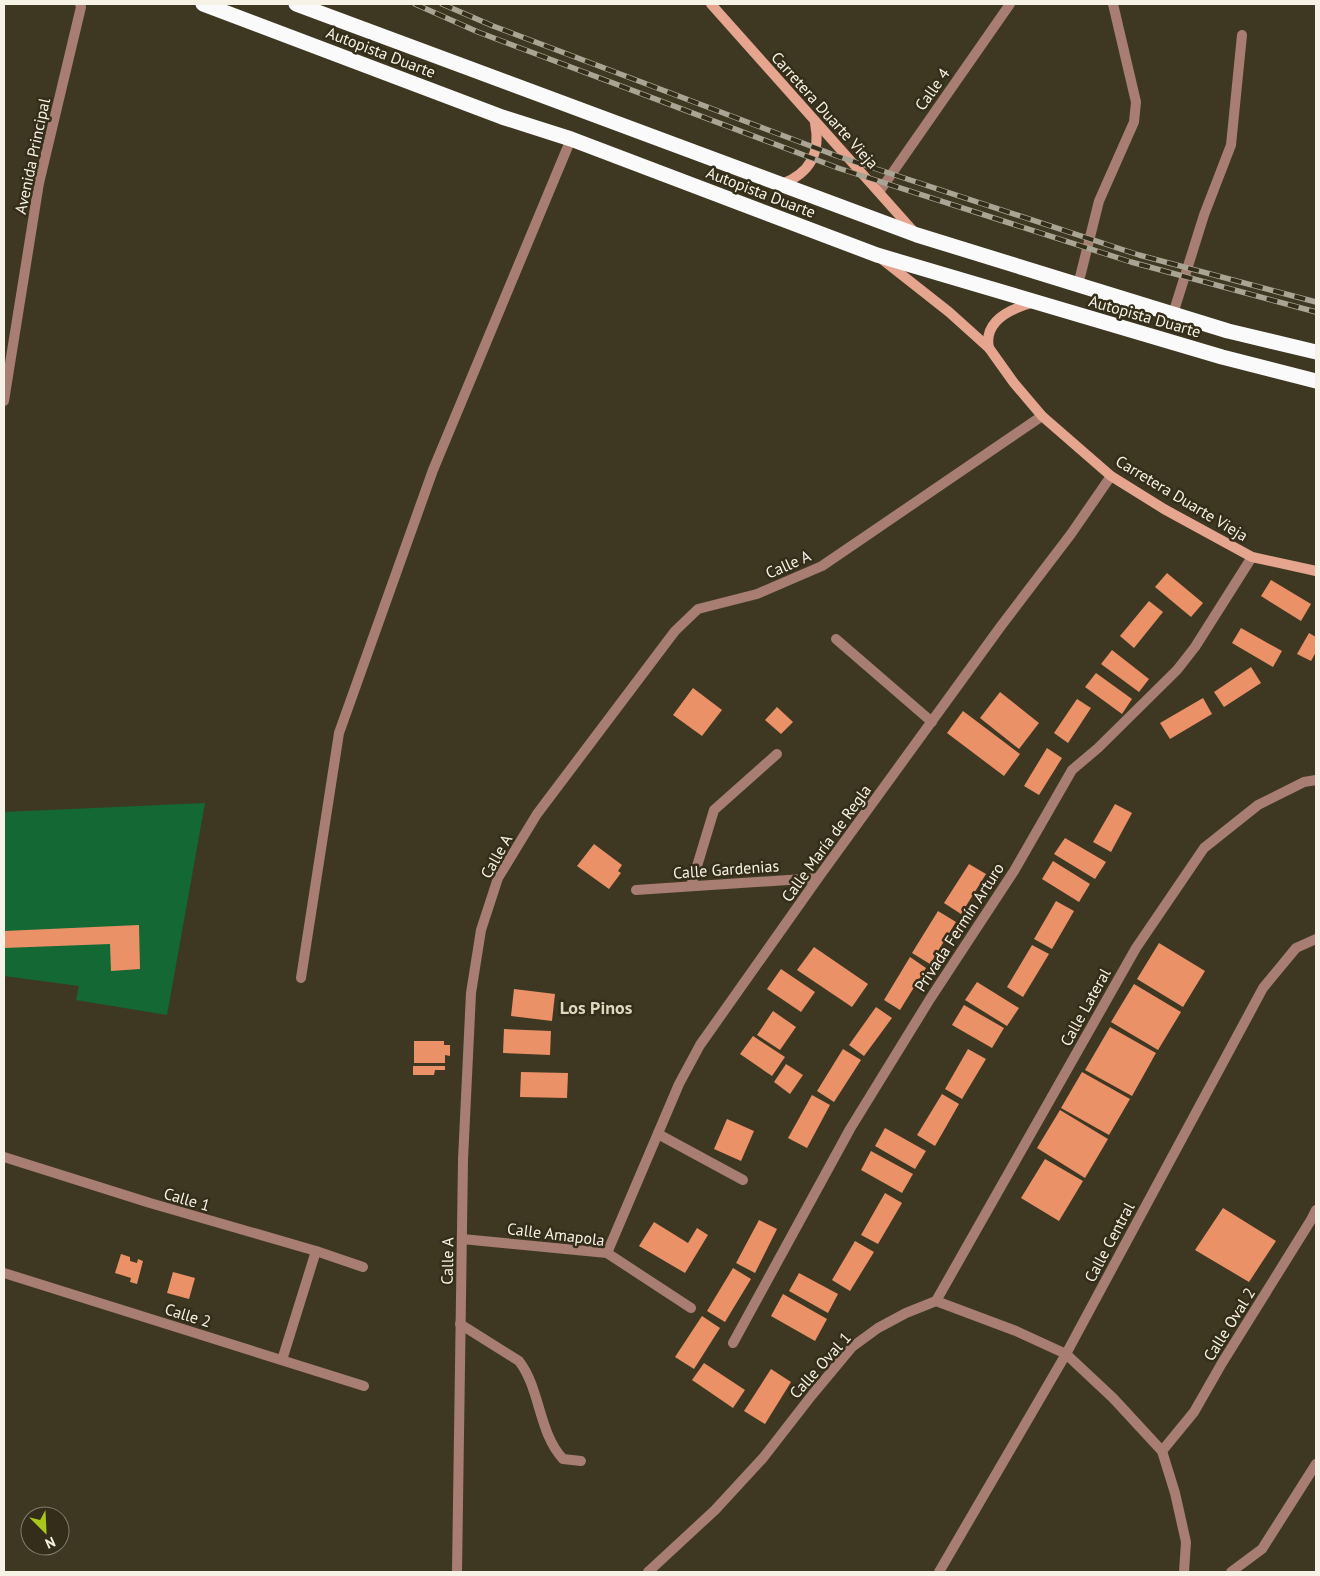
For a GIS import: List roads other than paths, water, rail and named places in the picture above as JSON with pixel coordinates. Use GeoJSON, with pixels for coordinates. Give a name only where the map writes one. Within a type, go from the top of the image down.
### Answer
{"type":"FeatureCollection","features":[{"type":"Feature","properties":{"kind":"highway","name":"Autopista Duarte"},"geometry":{"type":"LineString","coordinates":[[203,4],[502,117],[571,139],[877,255],[1222,357],[1316,381]]}},
{"type":"Feature","properties":{"kind":"highway","name":"Autopista Duarte"},"geometry":{"type":"LineString","coordinates":[[296,4],[917,235],[1228,331],[1316,352]]}},
{"type":"Feature","properties":{"kind":"main road","name":"Carretera Duarte Vieja"},"geometry":{"type":"LineString","coordinates":[[711,4],[917,235]]}},
{"type":"Feature","properties":{"kind":"main road"},"geometry":{"type":"LineString","coordinates":[[782,184],[794,179],[803,172],[811,161],[818,136],[815,122]]}},
{"type":"Feature","properties":{"kind":"main road","name":"Carretera Duarte Vieja"},"geometry":{"type":"LineString","coordinates":[[877,255],[949,312],[988,348],[1042,416],[1111,476],[1164,509],[1252,557],[1316,571]]}},
{"type":"Feature","properties":{"kind":"main road"},"geometry":{"type":"LineString","coordinates":[[988,348],[987,338],[989,330],[998,319],[1025,305],[1036,302]]}},
{"type":"Feature","properties":{"kind":"street","name":"Calle 4"},"geometry":{"type":"LineString","coordinates":[[879,192],[1010,4]]}},
{"type":"Feature","properties":{"kind":"street"},"geometry":{"type":"LineString","coordinates":[[1078,285],[1099,201],[1134,122],[1136,102],[1113,4]]}},
{"type":"Feature","properties":{"kind":"street","name":"Avenida Principal"},"geometry":{"type":"LineString","coordinates":[[4,401],[39,183],[82,5]]}},
{"type":"Feature","properties":{"kind":"street"},"geometry":{"type":"LineString","coordinates":[[1174,314],[1204,215],[1231,145],[1242,34]]}},
{"type":"Feature","properties":{"kind":"street"},"geometry":{"type":"LineString","coordinates":[[301,978],[339,733],[433,470],[571,139]]}},
{"type":"Feature","properties":{"kind":"street","name":"Calle A"},"geometry":{"type":"LineString","coordinates":[[457,1572],[463,1160],[471,992],[481,930],[498,878],[537,814],[675,631],[698,609],[757,594],[822,566],[1042,416]]}},
{"type":"Feature","properties":{"kind":"street","name":"Calle María de Regla"},"geometry":{"type":"LineString","coordinates":[[607,1253],[679,1084],[700,1046],[818,878],[1000,626],[1072,534],[1111,476]]}},
{"type":"Feature","properties":{"kind":"street","name":"Privada Fermín Arturo"},"geometry":{"type":"LineString","coordinates":[[733,1344],[850,1129],[925,1007],[1014,871],[1072,770],[1098,748],[1177,670],[1195,646],[1252,557]]}},
{"type":"Feature","properties":{"kind":"street"},"geometry":{"type":"LineString","coordinates":[[836,639],[932,722]]}},
{"type":"Feature","properties":{"kind":"street"},"geometry":{"type":"LineString","coordinates":[[691,886],[714,810],[777,754]]}},
{"type":"Feature","properties":{"kind":"street","name":"Calle Lateral"},"geometry":{"type":"LineString","coordinates":[[936,1301],[1136,948],[1204,848],[1258,805],[1304,782],[1316,780]]}},
{"type":"Feature","properties":{"kind":"street","name":"Calle Gardenias"},"geometry":{"type":"LineString","coordinates":[[636,890],[818,878]]}},
{"type":"Feature","properties":{"kind":"street","name":"Calle Central"},"geometry":{"type":"LineString","coordinates":[[939,1572],[1066,1354],[1263,988],[1296,948],[1316,939]]}},
{"type":"Feature","properties":{"kind":"street"},"geometry":{"type":"LineString","coordinates":[[658,1134],[743,1180]]}},
{"type":"Feature","properties":{"kind":"street","name":"Calle 1"},"geometry":{"type":"LineString","coordinates":[[4,1157],[150,1203],[316,1251],[363,1267]]}},
{"type":"Feature","properties":{"kind":"street","name":"Calle Oval 2"},"geometry":{"type":"LineString","coordinates":[[1162,1451],[1194,1412],[1316,1210]]}},
{"type":"Feature","properties":{"kind":"street","name":"Calle Amapola"},"geometry":{"type":"LineString","coordinates":[[462,1239],[607,1253],[691,1308]]}},
{"type":"Feature","properties":{"kind":"street"},"geometry":{"type":"LineString","coordinates":[[282,1360],[316,1251]]}},
{"type":"Feature","properties":{"kind":"street","name":"Calle 2"},"geometry":{"type":"LineString","coordinates":[[4,1273],[364,1386]]}},
{"type":"Feature","properties":{"kind":"street"},"geometry":{"type":"LineString","coordinates":[[936,1301],[1016,1331],[1066,1354],[1113,1398],[1162,1451],[1175,1493],[1186,1542],[1184,1572]]}},
{"type":"Feature","properties":{"kind":"street","name":"Calle Oval 1"},"geometry":{"type":"LineString","coordinates":[[648,1572],[715,1510],[763,1458],[852,1347],[878,1328],[906,1313],[936,1301]]}},
{"type":"Feature","properties":{"kind":"street"},"geometry":{"type":"LineString","coordinates":[[460,1324],[518,1361],[523,1367],[536,1396],[555,1451],[563,1459],[581,1461]]}},
{"type":"Feature","properties":{"kind":"street"},"geometry":{"type":"LineString","coordinates":[[1231,1572],[1262,1549],[1316,1464]]}},
{"type":"Feature","properties":{"kind":"railway"},"geometry":{"type":"LineString","coordinates":[[415,4],[478,32],[838,168],[1131,262],[1316,312]]}},
{"type":"Feature","properties":{"kind":"railway"},"geometry":{"type":"LineString","coordinates":[[442,4],[493,26],[837,156],[1139,255],[1316,302]]}},
{"type":"Feature","properties":{"kind":"district","name":"Los Pinos"},"geometry":{"type":"Point","coordinates":[596,1007]}}]}
